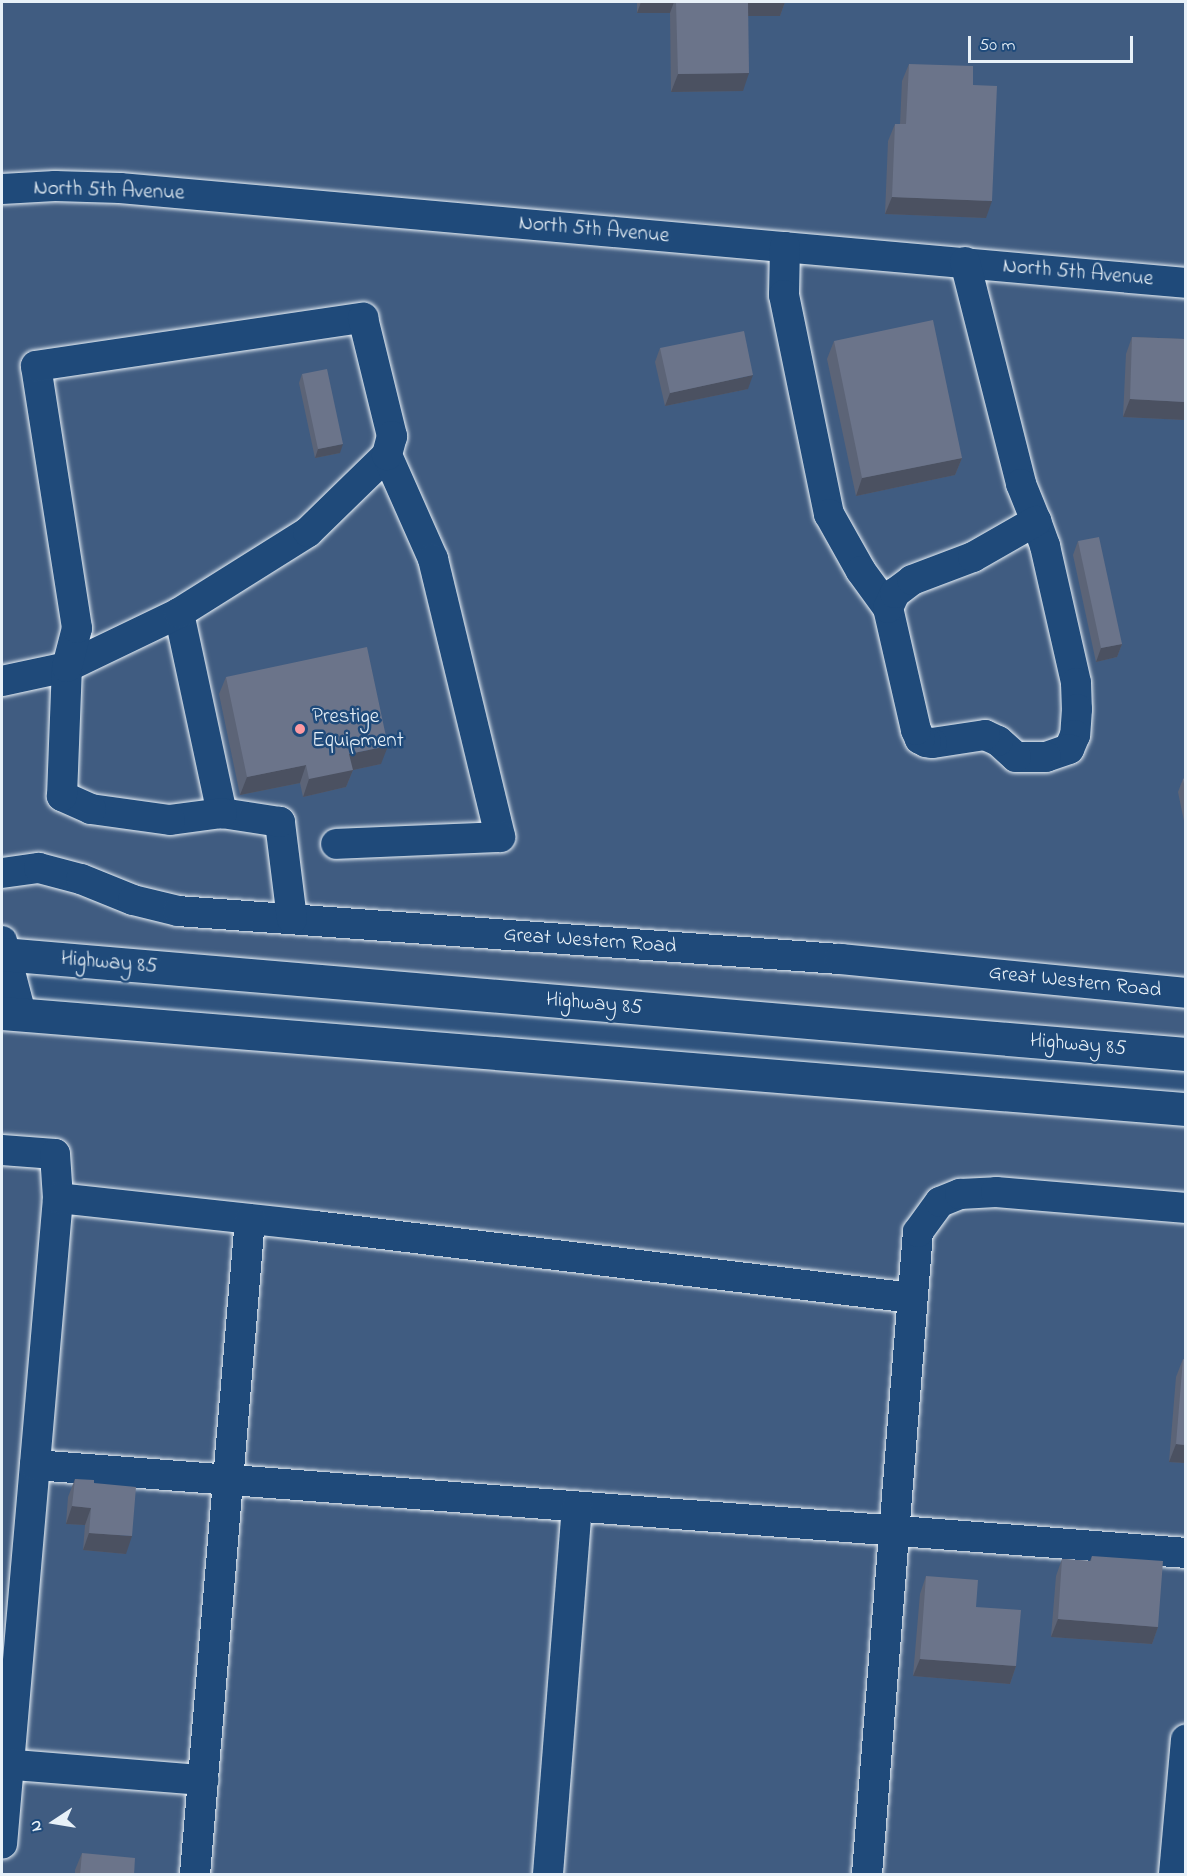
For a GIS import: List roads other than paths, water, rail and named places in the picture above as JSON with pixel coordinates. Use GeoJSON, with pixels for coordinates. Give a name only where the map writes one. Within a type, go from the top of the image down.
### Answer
{"type":"FeatureCollection","features":[{"type":"Feature","properties":{"kind":"highway","name":"Highway 85"},"geometry":{"type":"LineString","coordinates":[[2,950],[1185,1054]]}},
{"type":"Feature","properties":{"kind":"highway"},"geometry":{"type":"LineString","coordinates":[[11,1014],[1185,1109]]}},
{"type":"Feature","properties":{"kind":"street","name":"North 5th Avenue"},"geometry":{"type":"LineString","coordinates":[[2,189],[56,186],[120,188],[1185,283]]}},
{"type":"Feature","properties":{"kind":"street"},"geometry":{"type":"LineString","coordinates":[[785,247],[784,295],[829,514],[861,571],[888,608],[920,739],[932,744],[985,735],[998,741],[1016,757],[1030,759],[1069,749],[1075,735],[1076,683],[1045,546],[1021,484],[965,262]]}},
{"type":"Feature","properties":{"kind":"street"},"geometry":{"type":"LineString","coordinates":[[2,681],[67,667],[179,613],[308,532],[387,455],[392,436],[363,318],[36,366],[77,628],[67,667],[62,795],[91,809],[170,820],[222,813],[280,822],[292,919]]}},
{"type":"Feature","properties":{"kind":"street"},"geometry":{"type":"LineString","coordinates":[[336,844],[500,837],[433,559],[387,455]]}},
{"type":"Feature","properties":{"kind":"street"},"geometry":{"type":"LineString","coordinates":[[888,608],[895,593],[912,580],[974,557],[1036,521]]}},
{"type":"Feature","properties":{"kind":"street"},"geometry":{"type":"LineString","coordinates":[[179,613],[222,813]]}},
{"type":"Feature","properties":{"kind":"street","name":"Great Western Road"},"geometry":{"type":"LineString","coordinates":[[2,873],[39,868],[81,879],[133,900],[178,911],[840,959],[1185,993]]}},
{"type":"Feature","properties":{"kind":"street"},"geometry":{"type":"LineString","coordinates":[[2,950],[11,1014]]}},
{"type":"Feature","properties":{"kind":"street"},"geometry":{"type":"LineString","coordinates":[[2,1150],[55,1154],[58,1198],[35,1465],[5,1764],[2,1844]]}},
{"type":"Feature","properties":{"kind":"street"},"geometry":{"type":"LineString","coordinates":[[867,1875],[918,1232],[940,1202],[960,1194],[996,1192],[1185,1208]]}},
{"type":"Feature","properties":{"kind":"street"},"geometry":{"type":"LineString","coordinates":[[58,1198],[913,1298]]}},
{"type":"Feature","properties":{"kind":"street"},"geometry":{"type":"LineString","coordinates":[[195,1875],[250,1219]]}},
{"type":"Feature","properties":{"kind":"street"},"geometry":{"type":"LineString","coordinates":[[35,1465],[1185,1554]]}},
{"type":"Feature","properties":{"kind":"street"},"geometry":{"type":"LineString","coordinates":[[548,1875],[577,1507]]}},
{"type":"Feature","properties":{"kind":"street"},"geometry":{"type":"LineString","coordinates":[[1174,1875],[1185,1740]]}},
{"type":"Feature","properties":{"kind":"street"},"geometry":{"type":"LineString","coordinates":[[5,1764],[203,1780]]}},
{"type":"Feature","properties":{"kind":"place","name":"Prestige Equipment"},"geometry":{"type":"Point","coordinates":[300,729]}}]}
